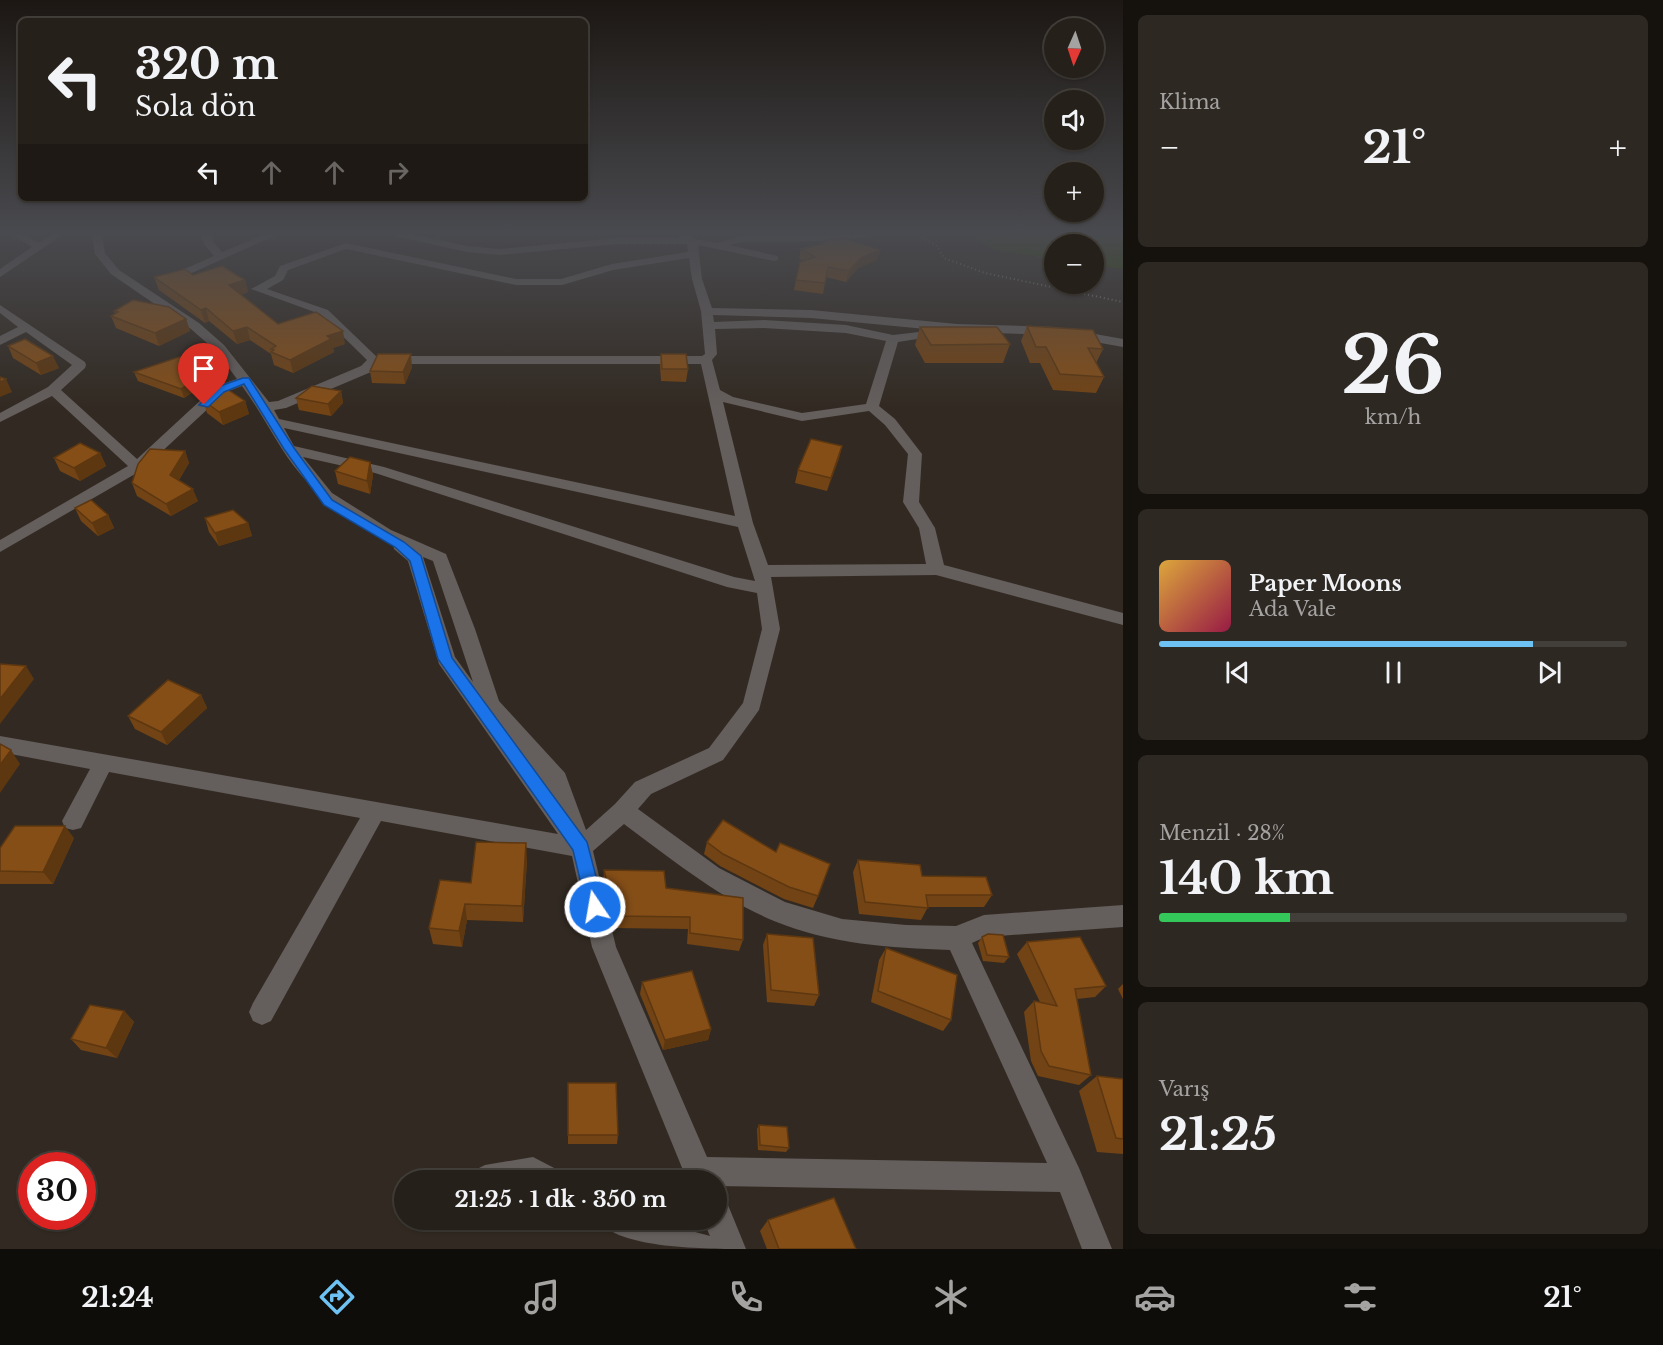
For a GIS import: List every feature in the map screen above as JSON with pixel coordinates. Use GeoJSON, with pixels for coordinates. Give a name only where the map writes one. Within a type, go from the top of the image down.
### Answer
{"type":"FeatureCollection","features":[{"type":"Feature","properties":{"kind":"street"},"geometry":{"type":"LineString","coordinates":[[158,292],[220,348],[246,380],[328,503],[400,544],[416,559],[446,659],[581,848]]}},
{"type":"Feature","properties":{"kind":"street"},"geometry":{"type":"LineString","coordinates":[[267,292],[324,312],[374,360],[706,360]]}},
{"type":"Feature","properties":{"kind":"street"},"geometry":{"type":"LineString","coordinates":[[701,292],[709,326],[711,354],[706,360]]}},
{"type":"Feature","properties":{"kind":"street"},"geometry":{"type":"LineString","coordinates":[[0,308],[80,366],[53,390],[0,418]]}},
{"type":"Feature","properties":{"kind":"street"},"geometry":{"type":"LineString","coordinates":[[707,311],[812,314],[957,328],[1056,331],[1123,343]]}},
{"type":"Feature","properties":{"kind":"street"},"geometry":{"type":"LineString","coordinates":[[709,326],[764,324],[846,329],[893,339],[957,328]]}},
{"type":"Feature","properties":{"kind":"street"},"geometry":{"type":"LineString","coordinates":[[0,341],[27,327]]}},
{"type":"Feature","properties":{"kind":"street"},"geometry":{"type":"LineString","coordinates":[[872,408],[875,391],[893,339]]}},
{"type":"Feature","properties":{"kind":"street"},"geometry":{"type":"LineString","coordinates":[[265,407],[281,405],[366,369],[374,360]]}},
{"type":"Feature","properties":{"kind":"street"},"geometry":{"type":"LineString","coordinates":[[581,848],[623,811],[643,788],[716,754],[752,705],[771,629],[763,580],[745,523],[706,360]]}},
{"type":"Feature","properties":{"kind":"street"},"geometry":{"type":"LineString","coordinates":[[2,543],[137,467],[221,389],[246,380]]}},
{"type":"Feature","properties":{"kind":"street"},"geometry":{"type":"LineString","coordinates":[[53,390],[137,467]]}},
{"type":"Feature","properties":{"kind":"street"},"geometry":{"type":"LineString","coordinates":[[715,393],[729,400],[802,417],[872,408],[890,422],[915,454],[911,502],[927,528],[936,569]]}},
{"type":"Feature","properties":{"kind":"street"},"geometry":{"type":"LineString","coordinates":[[274,422],[745,523]]}},
{"type":"Feature","properties":{"kind":"street"},"geometry":{"type":"LineString","coordinates":[[290,449],[379,470],[733,583],[936,569],[1123,619]]}},
{"type":"Feature","properties":{"kind":"street"},"geometry":{"type":"LineString","coordinates":[[290,449],[327,496],[385,534],[440,558],[490,705],[558,778],[581,848],[604,947],[697,1170]]}},
{"type":"Feature","properties":{"kind":"street"},"geometry":{"type":"LineString","coordinates":[[0,744],[581,848]]}},
{"type":"Feature","properties":{"kind":"street"},"geometry":{"type":"LineString","coordinates":[[74,821],[104,762]]}},
{"type":"Feature","properties":{"kind":"street"},"geometry":{"type":"LineString","coordinates":[[262,1012],[375,811]]}},
{"type":"Feature","properties":{"kind":"street"},"geometry":{"type":"LineString","coordinates":[[623,811],[711,874],[780,912],[842,930],[906,937],[957,938],[984,926],[1123,916]]}},
{"type":"Feature","properties":{"kind":"street"},"geometry":{"type":"LineString","coordinates":[[957,938],[1069,1178],[1096,1249]]}},
{"type":"Feature","properties":{"kind":"street"},"geometry":{"type":"LineString","coordinates":[[727,1176],[1069,1178]]}},
{"type":"Feature","properties":{"kind":"street"},"geometry":{"type":"LineString","coordinates":[[633,1230],[705,1249]]}},
{"type":"Feature","properties":{"kind":"street"},"geometry":{"type":"LineString","coordinates":[[723,1230],[731,1249]]}},
{"type":"Feature","properties":{"kind":"path"},"geometry":{"type":"LineString","coordinates":[[1077,292],[1123,302]]}},
{"type":"Feature","properties":{"kind":"building"},"geometry":{"type":"Polygon","coordinates":[[[176,292],[238,292],[278,324],[316,312],[343,331],[327,336],[331,339],[290,360],[271,352],[274,350],[271,349],[276,346],[247,327],[233,331],[206,308],[201,310],[176,292]]]}},
{"type":"Feature","properties":{"kind":"building"},"geometry":{"type":"Polygon","coordinates":[[[133,300],[169,307],[186,319],[155,333],[111,316],[118,312],[114,311],[133,300]]]}},
{"type":"Feature","properties":{"kind":"building"},"geometry":{"type":"Polygon","coordinates":[[[1027,326],[1093,330],[1103,349],[1088,348],[1104,377],[1060,374],[1046,347],[1036,347],[1027,326]]]}},
{"type":"Feature","properties":{"kind":"building"},"geometry":{"type":"Polygon","coordinates":[[[920,327],[997,327],[1010,344],[931,345],[920,327]]]}},
{"type":"Feature","properties":{"kind":"building"},"geometry":{"type":"Polygon","coordinates":[[[25,339],[53,356],[36,363],[8,346],[25,339]]]}},
{"type":"Feature","properties":{"kind":"building"},"geometry":{"type":"Polygon","coordinates":[[[188,354],[207,372],[181,389],[134,372],[188,354]]]}},
{"type":"Feature","properties":{"kind":"building"},"geometry":{"type":"Polygon","coordinates":[[[378,354],[411,354],[403,372],[370,371],[378,354]]]}},
{"type":"Feature","properties":{"kind":"building"},"geometry":{"type":"Polygon","coordinates":[[[661,354],[686,354],[688,369],[662,369],[661,354]]]}},
{"type":"Feature","properties":{"kind":"building"},"geometry":{"type":"Polygon","coordinates":[[[312,386],[341,391],[328,404],[296,398],[312,386]]]}},
{"type":"Feature","properties":{"kind":"building"},"geometry":{"type":"Polygon","coordinates":[[[227,389],[245,401],[219,412],[203,400],[227,389]]]}},
{"type":"Feature","properties":{"kind":"building"},"geometry":{"type":"Polygon","coordinates":[[[811,439],[842,446],[831,478],[798,470],[811,439]]]}},
{"type":"Feature","properties":{"kind":"building"},"geometry":{"type":"Polygon","coordinates":[[[80,443],[100,453],[74,468],[54,458],[80,443]]]}},
{"type":"Feature","properties":{"kind":"building"},"geometry":{"type":"Polygon","coordinates":[[[150,449],[185,451],[170,475],[193,489],[166,504],[132,483],[138,464],[150,449]]]}},
{"type":"Feature","properties":{"kind":"building"},"geometry":{"type":"Polygon","coordinates":[[[350,457],[370,462],[367,481],[335,471],[350,457]]]}},
{"type":"Feature","properties":{"kind":"building"},"geometry":{"type":"Polygon","coordinates":[[[91,500],[108,515],[92,523],[75,508],[91,500]]]}},
{"type":"Feature","properties":{"kind":"building"},"geometry":{"type":"Polygon","coordinates":[[[233,510],[248,523],[215,533],[205,518],[233,510]]]}},
{"type":"Feature","properties":{"kind":"building"},"geometry":{"type":"Polygon","coordinates":[[[0,664],[26,666],[0,699],[0,664]]]}},
{"type":"Feature","properties":{"kind":"building"},"geometry":{"type":"Polygon","coordinates":[[[168,680],[201,695],[161,732],[128,716],[168,680]]]}},
{"type":"Feature","properties":{"kind":"building"},"geometry":{"type":"Polygon","coordinates":[[[0,744],[11,750],[0,765],[0,744]]]}},
{"type":"Feature","properties":{"kind":"building"},"geometry":{"type":"Polygon","coordinates":[[[723,820],[776,852],[780,843],[830,864],[818,896],[789,887],[723,854],[707,842],[723,820]]]}},
{"type":"Feature","properties":{"kind":"building"},"geometry":{"type":"Polygon","coordinates":[[[15,826],[65,826],[43,872],[0,871],[0,848],[15,826]]]}},
{"type":"Feature","properties":{"kind":"building"},"geometry":{"type":"Polygon","coordinates":[[[476,842],[526,843],[522,906],[465,904],[459,931],[429,928],[440,880],[471,883],[476,842]]]}},
{"type":"Feature","properties":{"kind":"building"},"geometry":{"type":"Polygon","coordinates":[[[858,860],[920,865],[922,876],[986,877],[992,895],[926,895],[928,908],[865,902],[858,860]]]}},
{"type":"Feature","properties":{"kind":"building"},"geometry":{"type":"Polygon","coordinates":[[[604,870],[664,871],[666,888],[743,898],[743,940],[690,933],[690,917],[615,916],[604,870]]]}},
{"type":"Feature","properties":{"kind":"building"},"geometry":{"type":"Polygon","coordinates":[[[767,934],[813,938],[819,995],[771,990],[767,934]]]}},
{"type":"Feature","properties":{"kind":"building"},"geometry":{"type":"Polygon","coordinates":[[[988,934],[1003,935],[1009,957],[987,955],[982,937],[988,934]]]}},
{"type":"Feature","properties":{"kind":"building"},"geometry":{"type":"Polygon","coordinates":[[[1080,937],[1106,986],[1075,989],[1091,1075],[1049,1066],[1041,1051],[1034,1001],[1057,1006],[1027,942],[1080,937]]]}},
{"type":"Feature","properties":{"kind":"building"},"geometry":{"type":"Polygon","coordinates":[[[886,948],[957,975],[951,1020],[878,991],[886,948]]]}},
{"type":"Feature","properties":{"kind":"building"},"geometry":{"type":"Polygon","coordinates":[[[692,971],[711,1029],[665,1040],[642,982],[692,971]]]}},
{"type":"Feature","properties":{"kind":"building"},"geometry":{"type":"Polygon","coordinates":[[[90,1005],[124,1011],[106,1048],[71,1039],[90,1005]]]}},
{"type":"Feature","properties":{"kind":"building"},"geometry":{"type":"Polygon","coordinates":[[[1097,1076],[1123,1079],[1123,1139],[1116,1138],[1097,1076]]]}},
{"type":"Feature","properties":{"kind":"building"},"geometry":{"type":"Polygon","coordinates":[[[568,1083],[616,1083],[618,1135],[568,1135],[568,1083]]]}},
{"type":"Feature","properties":{"kind":"building"},"geometry":{"type":"Polygon","coordinates":[[[759,1125],[787,1127],[789,1148],[760,1145],[759,1125]]]}},
{"type":"Feature","properties":{"kind":"building"},"geometry":{"type":"Polygon","coordinates":[[[834,1198],[856,1249],[779,1249],[768,1220],[834,1198]]]}},
{"type":"Feature","properties":{"kind":"route"},"geometry":{"type":"LineString","coordinates":[[204,405],[221,389],[246,380],[328,503],[400,544],[416,559],[446,659],[533,784],[581,848],[595,907]]}}]}
